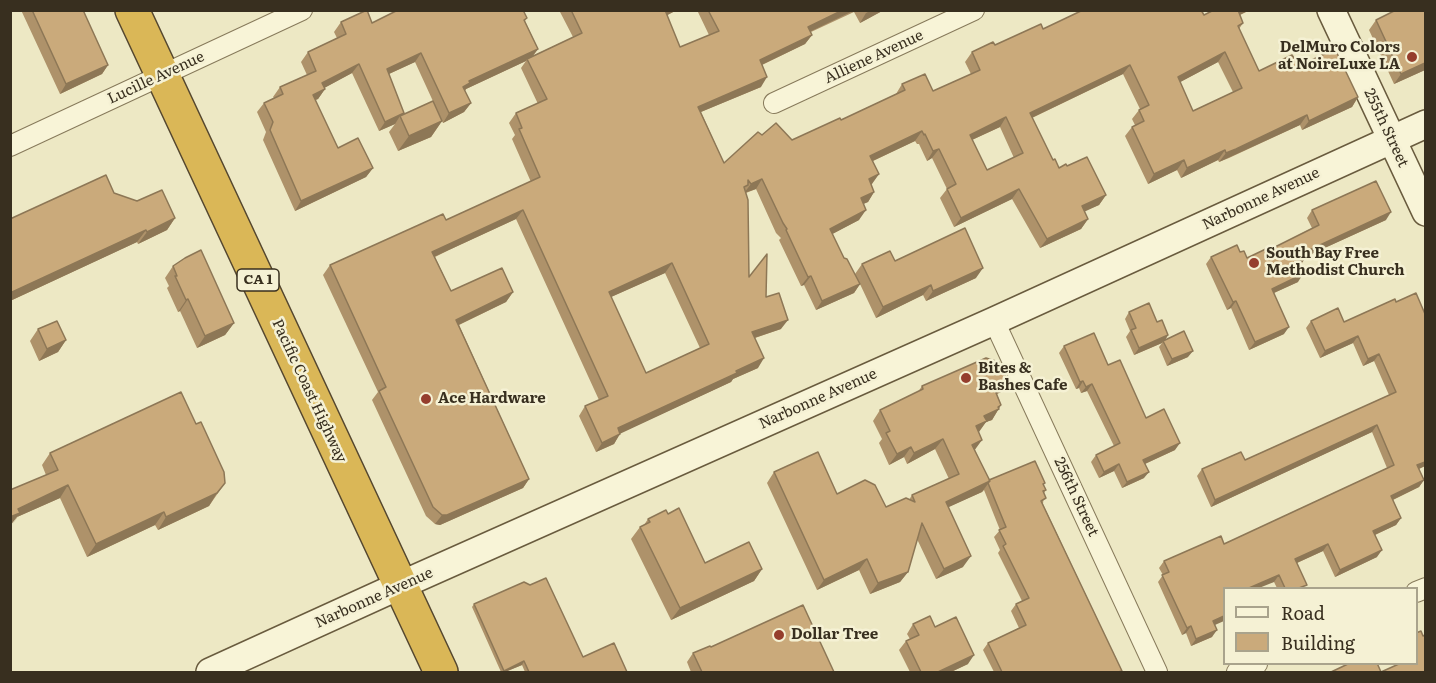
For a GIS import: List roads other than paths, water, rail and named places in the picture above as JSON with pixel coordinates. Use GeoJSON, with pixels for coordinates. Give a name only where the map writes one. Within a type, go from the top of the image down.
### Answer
{"type":"FeatureCollection","features":[{"type":"Feature","properties":{"kind":"highway","name":"Pacific Coast Highway"},"geometry":{"type":"LineString","coordinates":[[132,10],[441,672]]}},
{"type":"Feature","properties":{"kind":"main road","name":"255th Street"},"geometry":{"type":"LineString","coordinates":[[1331,10],[1425,212]]}},
{"type":"Feature","properties":{"kind":"main road","name":"Narbonne Avenue"},"geometry":{"type":"LineString","coordinates":[[210,672],[994,321],[1425,124]]}},
{"type":"Feature","properties":{"kind":"street","name":"Lucille Avenue"},"geometry":{"type":"LineString","coordinates":[[10,146],[302,10]]}},
{"type":"Feature","properties":{"kind":"street","name":"Alliene Avenue"},"geometry":{"type":"LineString","coordinates":[[774,103],[974,10]]}},
{"type":"Feature","properties":{"kind":"street","name":"256th Street"},"geometry":{"type":"LineString","coordinates":[[994,321],[1157,672]]}},
{"type":"Feature","properties":{"kind":"street"},"geometry":{"type":"LineString","coordinates":[[1237,672],[1253,665]]}},
{"type":"Feature","properties":{"kind":"place","name":"DelMuro Colors at NoireLuxe LA"},"geometry":{"type":"Point","coordinates":[1412,57]}},
{"type":"Feature","properties":{"kind":"place","name":"South Bay Free Methodist Church"},"geometry":{"type":"Point","coordinates":[1254,263]}},
{"type":"Feature","properties":{"kind":"place","name":"Bites & Bashes Cafe"},"geometry":{"type":"Point","coordinates":[966,378]}},
{"type":"Feature","properties":{"kind":"place","name":"Ace Hardware"},"geometry":{"type":"Point","coordinates":[426,399]}},
{"type":"Feature","properties":{"kind":"place","name":"Dollar Tree"},"geometry":{"type":"Point","coordinates":[779,635]}}]}
